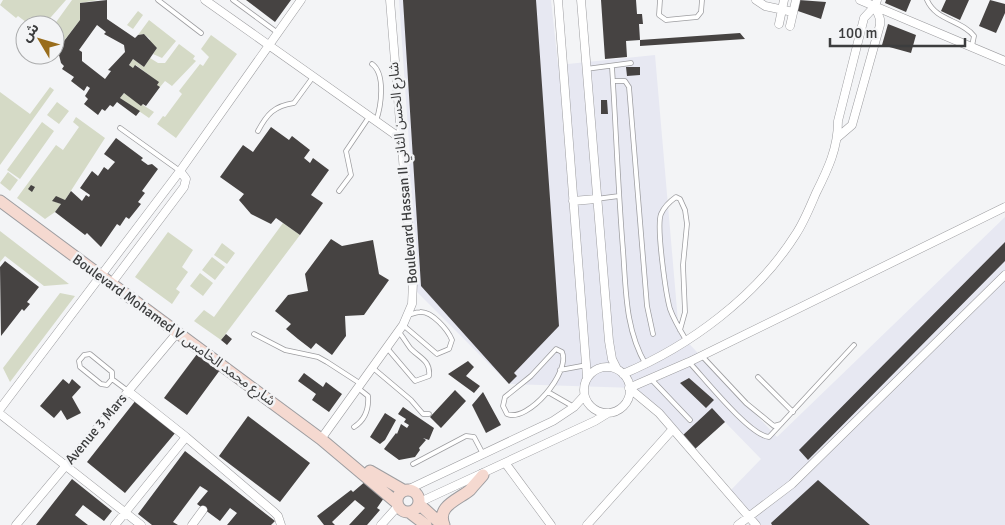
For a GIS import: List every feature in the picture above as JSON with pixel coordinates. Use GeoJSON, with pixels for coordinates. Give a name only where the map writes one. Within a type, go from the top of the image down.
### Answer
{"type":"FeatureCollection","features":[{"type":"Feature","properties":{"kind":"street"},"geometry":{"type":"LineString","coordinates":[[206,0],[400,138]]}},
{"type":"Feature","properties":{"kind":"street"},"geometry":{"type":"LineString","coordinates":[[0,410],[102,277],[302,0]]}},
{"type":"Feature","properties":{"kind":"street","name":"Boulevard Hassan II شارع الحسن الثاني"},"geometry":{"type":"LineString","coordinates":[[322,439],[401,328],[412,304],[413,282],[390,0]]}},
{"type":"Feature","properties":{"kind":"street"},"geometry":{"type":"LineString","coordinates":[[381,525],[397,505],[398,496],[406,490],[553,421],[574,407],[584,396],[587,365],[558,0]]}},
{"type":"Feature","properties":{"kind":"street"},"geometry":{"type":"LineString","coordinates":[[581,0],[596,199],[612,359],[629,388],[654,408],[756,525]]}},
{"type":"Feature","properties":{"kind":"street"},"geometry":{"type":"LineString","coordinates":[[756,0],[759,5],[793,12]]}},
{"type":"Feature","properties":{"kind":"street"},"geometry":{"type":"LineString","coordinates":[[779,24],[784,0]]}},
{"type":"Feature","properties":{"kind":"street"},"geometry":{"type":"LineString","coordinates":[[790,26],[796,0]]}},
{"type":"Feature","properties":{"kind":"street"},"geometry":{"type":"LineString","coordinates":[[860,0],[876,3],[1005,60]]}},
{"type":"Feature","properties":{"kind":"street"},"geometry":{"type":"LineString","coordinates":[[838,136],[852,125],[880,25],[876,3]]}},
{"type":"Feature","properties":{"kind":"street"},"geometry":{"type":"LineString","coordinates":[[587,377],[598,369],[611,367],[620,372],[646,365],[704,329],[760,280],[796,234],[831,163],[838,136],[838,121],[864,18],[876,3]]}},
{"type":"Feature","properties":{"kind":"street"},"geometry":{"type":"LineString","coordinates":[[111,284],[184,187],[186,179],[180,171]]}},
{"type":"Feature","properties":{"kind":"street"},"geometry":{"type":"LineString","coordinates":[[573,201],[596,199]]}},
{"type":"Feature","properties":{"kind":"street","name":"Boulevard Mohamed V شارع محمد الخامس"},"geometry":{"type":"LineString","coordinates":[[2,206],[322,439],[397,505]]}},
{"type":"Feature","properties":{"kind":"street"},"geometry":{"type":"LineString","coordinates":[[629,388],[652,380],[690,362],[1005,207]]}},
{"type":"Feature","properties":{"kind":"street"},"geometry":{"type":"LineString","coordinates":[[738,525],[792,484],[1005,275]]}},
{"type":"Feature","properties":{"kind":"street","name":"Avenue 3 Mars"},"geometry":{"type":"LineString","coordinates":[[16,525],[177,333]]}},
{"type":"Feature","properties":{"kind":"street"},"geometry":{"type":"LineString","coordinates":[[397,505],[404,512],[415,510],[419,503],[483,475],[621,408],[629,395],[629,388]]}},
{"type":"Feature","properties":{"kind":"street"},"geometry":{"type":"LineString","coordinates":[[128,391],[186,437],[274,512],[278,516],[281,525]]}},
{"type":"Feature","properties":{"kind":"street"},"geometry":{"type":"LineString","coordinates":[[584,396],[593,408],[608,413]]}},
{"type":"Feature","properties":{"kind":"street"},"geometry":{"type":"LineString","coordinates":[[0,414],[141,525]]}},
{"type":"Feature","properties":{"kind":"street"},"geometry":{"type":"LineString","coordinates":[[587,525],[672,430]]}},
{"type":"Feature","properties":{"kind":"street"},"geometry":{"type":"LineString","coordinates":[[114,525],[186,437]]}},
{"type":"Feature","properties":{"kind":"street","name":"Boulevard Mohamed V شارع محمد الخامس"},"geometry":{"type":"LineString","coordinates":[[348,460],[406,490]]}},
{"type":"Feature","properties":{"kind":"street"},"geometry":{"type":"LineString","coordinates":[[506,464],[551,525]]}},
{"type":"Feature","properties":{"kind":"street"},"geometry":{"type":"LineString","coordinates":[[443,525],[442,514],[445,508],[469,490],[483,475]]}},
{"type":"Feature","properties":{"kind":"street"},"geometry":{"type":"LineString","coordinates":[[406,490],[416,492],[419,503],[443,525]]}},
{"type":"Feature","properties":{"kind":"street"},"geometry":{"type":"LineString","coordinates":[[192,525],[203,510]]}},
{"type":"Feature","properties":{"kind":"street"},"geometry":{"type":"LineString","coordinates":[[409,512],[426,525]]}},
{"type":"Feature","properties":{"kind":"lane"},"geometry":{"type":"LineString","coordinates":[[158,0],[201,33]]}},
{"type":"Feature","properties":{"kind":"lane"},"geometry":{"type":"LineString","coordinates":[[233,0],[278,33]]}},
{"type":"Feature","properties":{"kind":"lane"},"geometry":{"type":"LineString","coordinates":[[660,0],[659,15],[666,20],[697,16],[701,12],[702,0]]}},
{"type":"Feature","properties":{"kind":"lane"},"geometry":{"type":"LineString","coordinates":[[927,0],[934,11],[970,31],[974,36],[972,46]]}},
{"type":"Feature","properties":{"kind":"lane"},"geometry":{"type":"LineString","coordinates":[[585,69],[631,63]]}},
{"type":"Feature","properties":{"kind":"lane"},"geometry":{"type":"LineString","coordinates":[[339,191],[351,175],[346,151],[382,107],[379,72],[372,64]]}},
{"type":"Feature","properties":{"kind":"lane"},"geometry":{"type":"LineString","coordinates":[[612,66],[619,196],[629,323],[635,346],[646,365]]}},
{"type":"Feature","properties":{"kind":"lane"},"geometry":{"type":"LineString","coordinates":[[258,131],[271,110],[281,105],[294,104],[313,77]]}},
{"type":"Feature","properties":{"kind":"lane"},"geometry":{"type":"LineString","coordinates":[[613,81],[625,81],[629,86],[647,306],[653,334]]}},
{"type":"Feature","properties":{"kind":"lane"},"geometry":{"type":"LineString","coordinates":[[120,128],[180,171]]}},
{"type":"Feature","properties":{"kind":"lane"},"geometry":{"type":"LineString","coordinates":[[596,199],[619,196]]}},
{"type":"Feature","properties":{"kind":"lane"},"geometry":{"type":"LineString","coordinates":[[680,330],[685,312],[683,265],[687,224],[686,210],[680,199],[676,197],[660,216],[667,295],[671,311],[680,330],[686,341]]}},
{"type":"Feature","properties":{"kind":"lane"},"geometry":{"type":"LineString","coordinates":[[401,328],[437,354],[449,349],[452,340],[441,324],[425,313],[419,312],[408,315]]}},
{"type":"Feature","properties":{"kind":"lane"},"geometry":{"type":"LineString","coordinates":[[387,348],[415,381],[423,380],[429,376],[430,369],[426,361],[411,349],[401,328]]}},
{"type":"Feature","properties":{"kind":"lane"},"geometry":{"type":"LineString","coordinates":[[254,334],[285,350],[322,360],[359,386],[368,396],[368,404],[367,412],[354,427]]}},
{"type":"Feature","properties":{"kind":"lane"},"geometry":{"type":"LineString","coordinates":[[690,362],[741,418],[759,434],[769,438],[854,345]]}},
{"type":"Feature","properties":{"kind":"lane"},"geometry":{"type":"LineString","coordinates":[[556,349],[564,355],[560,370],[548,392],[529,408],[514,415],[507,414],[503,406],[505,397],[532,376],[556,349]]}},
{"type":"Feature","properties":{"kind":"lane"},"geometry":{"type":"LineString","coordinates":[[112,378],[108,384],[103,385],[81,368],[80,361],[84,355],[90,354],[111,371],[112,378],[128,391]]}},
{"type":"Feature","properties":{"kind":"lane"},"geometry":{"type":"LineString","coordinates":[[702,356],[761,416],[774,426],[783,424]]}},
{"type":"Feature","properties":{"kind":"lane"},"geometry":{"type":"LineString","coordinates":[[560,370],[587,365]]}},
{"type":"Feature","properties":{"kind":"lane"},"geometry":{"type":"LineString","coordinates":[[373,368],[410,400],[423,414],[428,414]]}},
{"type":"Feature","properties":{"kind":"lane"},"geometry":{"type":"LineString","coordinates":[[758,377],[793,412]]}},
{"type":"Feature","properties":{"kind":"lane"},"geometry":{"type":"LineString","coordinates":[[652,380],[690,420]]}},
{"type":"Feature","properties":{"kind":"lane"},"geometry":{"type":"LineString","coordinates":[[548,392],[574,407]]}},
{"type":"Feature","properties":{"kind":"lane"},"geometry":{"type":"LineString","coordinates":[[413,464],[466,436],[474,437],[483,454]]}},
{"type":"Feature","properties":{"kind":"shaded area"},"geometry":{"type":"Polygon","coordinates":[[[399,0],[551,0],[558,65],[655,55],[679,333],[777,437],[1005,217],[1005,525],[748,525],[756,520],[728,493],[761,459],[725,422],[682,436],[636,388],[509,384],[414,289],[403,165],[410,158],[399,0]]]}},
{"type":"Feature","properties":{"kind":"green space"},"geometry":{"type":"Polygon","coordinates":[[[3,0],[66,0],[53,15],[15,15],[15,17],[0,5],[3,0]]]}},
{"type":"Feature","properties":{"kind":"green space"},"geometry":{"type":"Polygon","coordinates":[[[72,0],[98,0],[80,3],[80,20],[65,39],[65,15],[61,15],[72,0]]]}},
{"type":"Feature","properties":{"kind":"green space"},"geometry":{"type":"Polygon","coordinates":[[[138,11],[143,15],[133,29],[127,25],[138,11]]]}},
{"type":"Feature","properties":{"kind":"green space"},"geometry":{"type":"Polygon","coordinates":[[[149,20],[176,41],[162,58],[153,54],[157,48],[149,41],[150,39],[144,34],[138,35],[149,20]]]}},
{"type":"Feature","properties":{"kind":"green space"},"geometry":{"type":"Polygon","coordinates":[[[211,35],[237,54],[176,138],[157,124],[163,116],[165,117],[182,94],[179,91],[200,64],[203,66],[209,57],[201,49],[211,35]]]}},
{"type":"Feature","properties":{"kind":"green space"},"geometry":{"type":"Polygon","coordinates":[[[179,44],[195,56],[193,59],[196,61],[172,86],[165,81],[160,87],[157,85],[158,82],[136,65],[133,68],[129,65],[133,59],[144,67],[150,58],[158,63],[165,63],[179,44]]]}},
{"type":"Feature","properties":{"kind":"green space"},"geometry":{"type":"Polygon","coordinates":[[[50,87],[54,90],[0,165],[0,92],[30,114],[50,87]]]}},
{"type":"Feature","properties":{"kind":"green space"},"geometry":{"type":"Polygon","coordinates":[[[124,93],[154,112],[149,118],[120,98],[124,93]]]}},
{"type":"Feature","properties":{"kind":"green space"},"geometry":{"type":"Polygon","coordinates":[[[57,102],[69,111],[59,124],[47,115],[57,102]]]}},
{"type":"Feature","properties":{"kind":"green space"},"geometry":{"type":"Polygon","coordinates":[[[76,117],[105,138],[65,200],[53,201],[61,204],[55,212],[45,219],[17,198],[56,145],[63,150],[79,127],[73,122],[76,117]]]}},
{"type":"Feature","properties":{"kind":"green space"},"geometry":{"type":"Polygon","coordinates":[[[42,122],[54,131],[20,179],[7,170],[42,122]]]}},
{"type":"Feature","properties":{"kind":"green space"},"geometry":{"type":"Polygon","coordinates":[[[8,172],[18,180],[10,191],[0,183],[8,172]]]}},
{"type":"Feature","properties":{"kind":"green space"},"geometry":{"type":"Polygon","coordinates":[[[283,223],[300,235],[221,340],[194,321],[204,310],[214,317],[283,223]]]}},
{"type":"Feature","properties":{"kind":"green space"},"geometry":{"type":"Polygon","coordinates":[[[0,231],[69,284],[44,286],[5,256],[0,262],[0,231]]]}},
{"type":"Feature","properties":{"kind":"green space"},"geometry":{"type":"Polygon","coordinates":[[[168,232],[193,250],[182,267],[188,272],[176,289],[180,292],[172,304],[135,277],[168,232]]]}},
{"type":"Feature","properties":{"kind":"green space"},"geometry":{"type":"Polygon","coordinates":[[[222,243],[235,253],[227,264],[214,255],[222,243]]]}},
{"type":"Feature","properties":{"kind":"green space"},"geometry":{"type":"Polygon","coordinates":[[[212,257],[225,267],[215,280],[202,270],[212,257]]]}},
{"type":"Feature","properties":{"kind":"green space"},"geometry":{"type":"Polygon","coordinates":[[[200,273],[213,283],[203,296],[190,286],[200,273]]]}},
{"type":"Feature","properties":{"kind":"green space"},"geometry":{"type":"Polygon","coordinates":[[[60,293],[75,296],[10,382],[3,368],[60,293]]]}},
{"type":"Feature","properties":{"kind":"building"},"geometry":{"type":"Polygon","coordinates":[[[107,0],[107,19],[135,38],[138,35],[144,34],[157,48],[144,67],[133,59],[129,65],[133,68],[135,65],[159,82],[157,85],[160,87],[146,106],[143,104],[141,106],[124,93],[120,98],[140,111],[136,116],[117,102],[113,107],[110,105],[105,111],[102,109],[98,115],[84,104],[88,99],[85,96],[90,88],[87,86],[84,91],[71,81],[74,77],[62,69],[63,65],[65,65],[65,40],[80,20],[80,3],[107,0]],[[97,25],[79,50],[82,52],[82,61],[105,79],[111,71],[108,70],[125,52],[124,45],[104,34],[106,32],[97,25]]]}},
{"type":"Feature","properties":{"kind":"building"},"geometry":{"type":"Polygon","coordinates":[[[246,0],[291,0],[275,22],[246,0]]]}},
{"type":"Feature","properties":{"kind":"building"},"geometry":{"type":"Polygon","coordinates":[[[403,0],[536,0],[559,326],[514,373],[517,376],[509,384],[421,286],[403,0]]]}},
{"type":"Feature","properties":{"kind":"building"},"geometry":{"type":"Polygon","coordinates":[[[601,0],[636,0],[637,14],[642,14],[643,24],[639,24],[640,40],[626,41],[627,57],[605,59],[601,0]]]}},
{"type":"Feature","properties":{"kind":"building"},"geometry":{"type":"Polygon","coordinates":[[[799,0],[826,2],[821,19],[795,10],[799,0]]]}},
{"type":"Feature","properties":{"kind":"building"},"geometry":{"type":"Polygon","coordinates":[[[886,0],[911,0],[906,12],[885,3],[886,0]]]}},
{"type":"Feature","properties":{"kind":"building"},"geometry":{"type":"Polygon","coordinates":[[[946,0],[969,0],[960,20],[941,11],[946,0]]]}},
{"type":"Feature","properties":{"kind":"building"},"geometry":{"type":"Polygon","coordinates":[[[990,0],[1005,4],[1005,13],[996,33],[979,26],[990,0]]]}},
{"type":"Feature","properties":{"kind":"building"},"geometry":{"type":"Polygon","coordinates":[[[888,24],[916,35],[911,53],[882,45],[888,24]]]}},
{"type":"Feature","properties":{"kind":"building"},"geometry":{"type":"Polygon","coordinates":[[[740,33],[745,39],[640,46],[640,40],[740,33]]]}},
{"type":"Feature","properties":{"kind":"building"},"geometry":{"type":"Polygon","coordinates":[[[626,67],[640,67],[640,75],[627,76],[626,67]]]}},
{"type":"Feature","properties":{"kind":"building"},"geometry":{"type":"Polygon","coordinates":[[[601,100],[607,100],[608,114],[601,114],[601,100]]]}},
{"type":"Feature","properties":{"kind":"building"},"geometry":{"type":"Polygon","coordinates":[[[271,127],[289,140],[292,136],[310,150],[304,158],[310,163],[313,158],[329,170],[311,195],[323,203],[300,235],[276,218],[271,224],[251,214],[239,200],[244,194],[220,177],[243,145],[253,152],[271,127]]]}},
{"type":"Feature","properties":{"kind":"building"},"geometry":{"type":"Polygon","coordinates":[[[116,138],[143,158],[141,160],[148,165],[152,164],[158,169],[142,191],[145,193],[138,202],[141,204],[129,219],[126,217],[120,226],[117,224],[101,247],[87,233],[85,235],[55,212],[61,204],[52,201],[56,196],[65,200],[71,191],[82,201],[86,195],[89,197],[90,195],[80,188],[92,171],[98,176],[104,167],[108,170],[115,162],[104,154],[116,138]]]}},
{"type":"Feature","properties":{"kind":"building"},"geometry":{"type":"Polygon","coordinates":[[[31,185],[35,187],[32,192],[28,189],[31,185]]]}},
{"type":"Feature","properties":{"kind":"building"},"geometry":{"type":"Polygon","coordinates":[[[331,239],[342,246],[373,240],[379,274],[389,280],[364,315],[345,316],[346,336],[332,355],[316,343],[311,349],[298,339],[286,329],[291,324],[275,311],[288,295],[308,291],[305,274],[331,239]]]}},
{"type":"Feature","properties":{"kind":"building"},"geometry":{"type":"Polygon","coordinates":[[[1005,242],[1005,261],[808,460],[799,450],[1005,242]]]}},
{"type":"Feature","properties":{"kind":"building"},"geometry":{"type":"Polygon","coordinates":[[[5,261],[39,287],[27,302],[30,304],[24,311],[22,309],[1,336],[0,267],[5,261]]]}},
{"type":"Feature","properties":{"kind":"building"},"geometry":{"type":"Polygon","coordinates":[[[226,334],[232,339],[227,345],[221,340],[226,334]]]}},
{"type":"Feature","properties":{"kind":"building"},"geometry":{"type":"Polygon","coordinates":[[[197,354],[220,370],[187,415],[164,398],[197,354]]]}},
{"type":"Feature","properties":{"kind":"building"},"geometry":{"type":"Polygon","coordinates":[[[468,361],[474,367],[466,376],[480,386],[474,393],[448,374],[468,361]]]}},
{"type":"Feature","properties":{"kind":"building"},"geometry":{"type":"Polygon","coordinates":[[[304,373],[323,387],[326,382],[342,394],[329,412],[312,400],[316,394],[298,381],[304,373]]]}},
{"type":"Feature","properties":{"kind":"building"},"geometry":{"type":"Polygon","coordinates":[[[689,378],[714,400],[706,408],[680,383],[689,378]]]}},
{"type":"Feature","properties":{"kind":"building"},"geometry":{"type":"Polygon","coordinates":[[[63,379],[69,384],[72,379],[81,387],[72,397],[81,413],[67,420],[61,410],[54,418],[40,406],[63,379]]]}},
{"type":"Feature","properties":{"kind":"building"},"geometry":{"type":"Polygon","coordinates":[[[455,390],[466,401],[441,428],[430,417],[455,390]]]}},
{"type":"Feature","properties":{"kind":"building"},"geometry":{"type":"Polygon","coordinates":[[[483,392],[501,425],[486,433],[472,405],[483,392]]]}},
{"type":"Feature","properties":{"kind":"building"},"geometry":{"type":"Polygon","coordinates":[[[136,400],[176,432],[125,493],[87,462],[136,400]]]}},
{"type":"Feature","properties":{"kind":"building"},"geometry":{"type":"Polygon","coordinates":[[[403,407],[434,428],[429,440],[423,438],[426,440],[419,448],[420,450],[415,457],[399,460],[384,449],[397,434],[401,424],[407,428],[409,425],[404,422],[406,419],[398,414],[403,407]]]}},
{"type":"Feature","properties":{"kind":"building"},"geometry":{"type":"Polygon","coordinates":[[[712,408],[725,422],[695,449],[682,436],[712,408]]]}},
{"type":"Feature","properties":{"kind":"building"},"geometry":{"type":"Polygon","coordinates":[[[385,413],[396,420],[385,440],[380,444],[370,437],[385,413]]]}},
{"type":"Feature","properties":{"kind":"building"},"geometry":{"type":"Polygon","coordinates":[[[248,416],[310,463],[280,502],[219,456],[248,416]]]}},
{"type":"Feature","properties":{"kind":"building"},"geometry":{"type":"Polygon","coordinates":[[[185,451],[275,521],[271,525],[227,525],[237,513],[230,508],[220,521],[197,504],[208,491],[200,486],[173,522],[178,525],[152,525],[138,514],[185,451]]]}},
{"type":"Feature","properties":{"kind":"building"},"geometry":{"type":"Polygon","coordinates":[[[72,479],[112,511],[104,521],[83,505],[75,515],[88,525],[36,525],[72,479]]]}},
{"type":"Feature","properties":{"kind":"building"},"geometry":{"type":"Polygon","coordinates":[[[367,480],[386,495],[377,508],[380,510],[367,525],[349,525],[365,508],[355,500],[332,522],[335,525],[324,525],[317,516],[351,490],[353,492],[367,480]]]}},
{"type":"Feature","properties":{"kind":"building"},"geometry":{"type":"Polygon","coordinates":[[[818,480],[870,525],[772,525],[771,523],[818,480]]]}}]}
